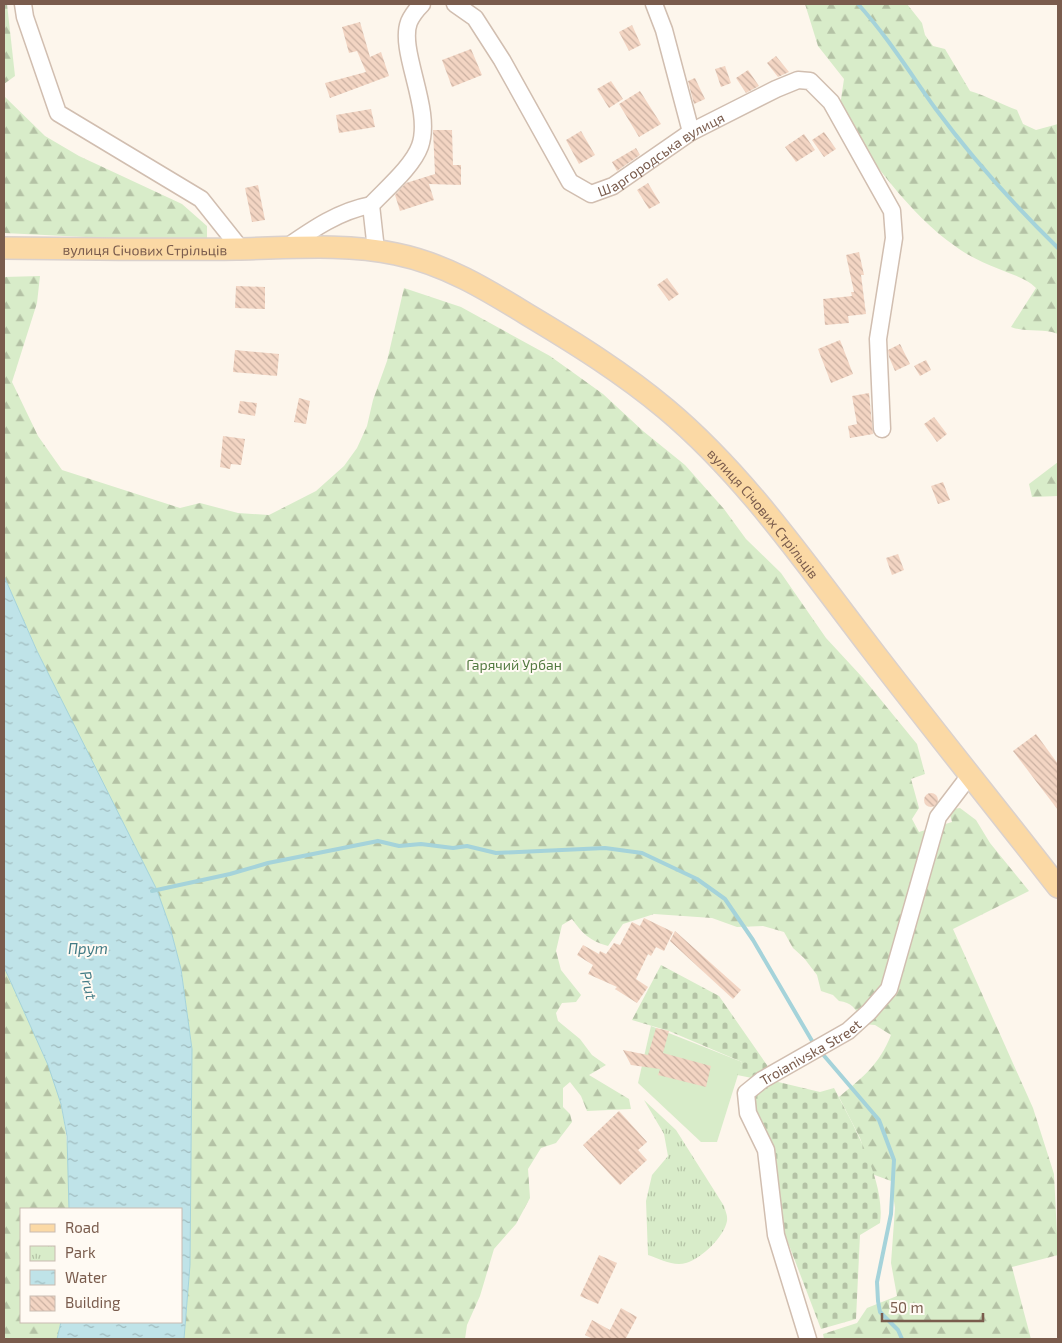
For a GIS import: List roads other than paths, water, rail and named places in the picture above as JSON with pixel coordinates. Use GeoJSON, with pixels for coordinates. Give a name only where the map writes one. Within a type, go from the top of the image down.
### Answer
{"type":"FeatureCollection","features":[{"type":"Feature","properties":{"kind":"main road","name":"вулиця Січових Стрільців"},"geometry":{"type":"LineString","coordinates":[[4,248],[92,250],[240,248],[376,250],[440,266],[475,283],[618,372],[666,409],[707,448],[751,497],[1058,886]]}},
{"type":"Feature","properties":{"kind":"street"},"geometry":{"type":"LineString","coordinates":[[23,4],[25,17],[58,112],[201,199],[240,248]]}},
{"type":"Feature","properties":{"kind":"street"},"geometry":{"type":"LineString","coordinates":[[287,248],[324,221],[358,207],[371,205],[413,160],[420,145],[422,119],[407,38],[408,23],[422,4]]}},
{"type":"Feature","properties":{"kind":"street","name":"Шаргородська вулиця"},"geometry":{"type":"LineString","coordinates":[[455,4],[475,18],[502,60],[570,182],[579,190],[591,194],[613,186],[691,132],[776,89],[798,80],[810,81],[831,102],[892,212],[894,238],[878,339],[882,430]]}},
{"type":"Feature","properties":{"kind":"street"},"geometry":{"type":"LineString","coordinates":[[654,4],[664,30],[691,132]]}},
{"type":"Feature","properties":{"kind":"street"},"geometry":{"type":"LineString","coordinates":[[371,205],[376,250]]}},
{"type":"Feature","properties":{"kind":"street","name":"Troianivska Street"},"geometry":{"type":"LineString","coordinates":[[808,1339],[776,1235],[766,1150],[748,1113],[746,1094],[762,1080],[775,1075],[810,1051],[848,1031],[890,989],[938,817],[970,775]]}},
{"type":"Feature","properties":{"kind":"water","name":"Прут"},"geometry":{"type":"Polygon","coordinates":[[[4,576],[37,651],[157,890],[170,927],[181,969],[192,1049],[190,1265],[184,1339],[57,1339],[61,1323],[182,1323],[182,1208],[69,1208],[67,1136],[61,1104],[48,1065],[4,967],[4,576]]]}},
{"type":"Feature","properties":{"kind":"waterway"},"geometry":{"type":"LineString","coordinates":[[858,4],[889,42],[935,108],[964,145],[1025,215],[1058,248]]}},
{"type":"Feature","properties":{"kind":"waterway"},"geometry":{"type":"LineString","coordinates":[[152,891],[230,874],[268,863],[378,841],[399,846],[421,844],[453,848],[467,846],[496,853],[605,848],[642,853],[697,879],[725,899],[753,940],[815,1046]]}},
{"type":"Feature","properties":{"kind":"waterway"},"geometry":{"type":"LineString","coordinates":[[820,1051],[879,1120],[894,1160],[891,1214],[877,1282],[880,1312],[898,1330],[902,1339]]}},
{"type":"Feature","properties":{"kind":"park label","name":"Гарячий Урбан"},"geometry":{"type":"Point","coordinates":[514,664]}},
{"type":"Feature","properties":{"kind":"water label","name":"Prut"},"geometry":{"type":"Point","coordinates":[89,985]}}]}
